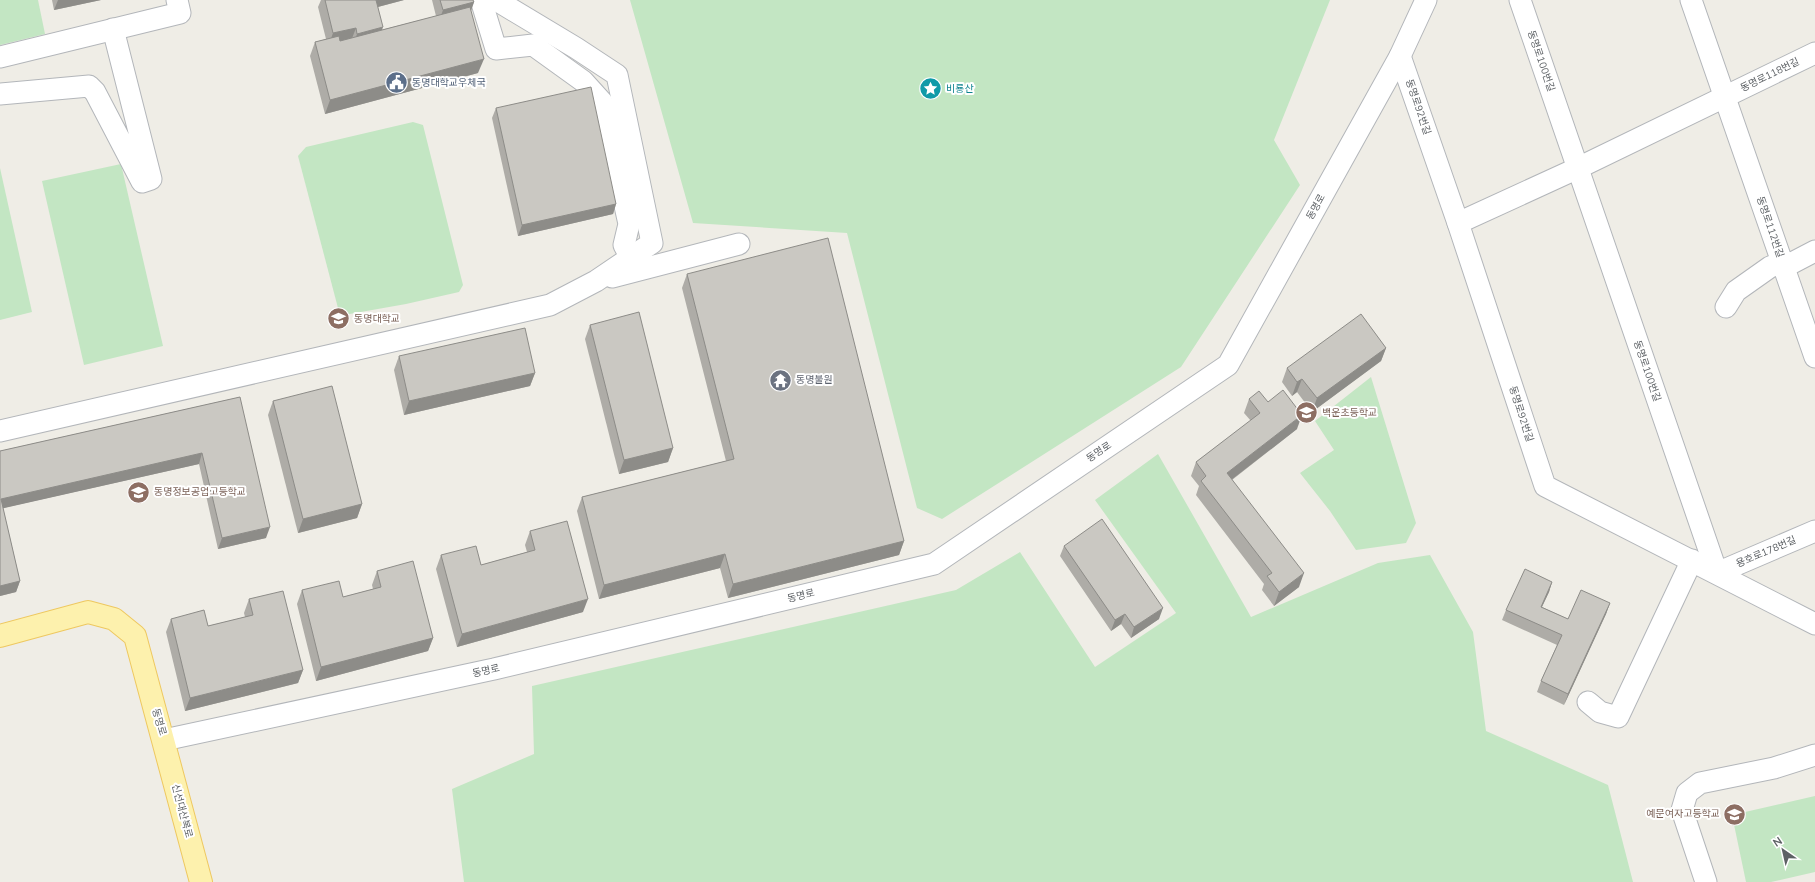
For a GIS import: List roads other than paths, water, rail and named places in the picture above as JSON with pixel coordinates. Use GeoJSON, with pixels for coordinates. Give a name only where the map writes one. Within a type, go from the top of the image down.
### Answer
{"type":"FeatureCollection","features":[{"type":"Feature","properties":{"kind":"main road","name":"동명로"},"geometry":{"type":"LineString","coordinates":[[0,636],[88,612],[114,619],[135,636],[164,740]]}},
{"type":"Feature","properties":{"kind":"main road","name":"신선대산복로"},"geometry":{"type":"LineString","coordinates":[[164,740],[201,882]]}},
{"type":"Feature","properties":{"kind":"street"},"geometry":{"type":"LineString","coordinates":[[0,57],[180,13],[177,0]]}},
{"type":"Feature","properties":{"kind":"street"},"geometry":{"type":"LineString","coordinates":[[481,0],[496,49],[533,45],[583,81],[602,102],[629,224],[624,244],[631,258]]}},
{"type":"Feature","properties":{"kind":"street"},"geometry":{"type":"LineString","coordinates":[[0,431],[550,305],[596,281],[652,243],[617,75],[576,48],[496,0]]}},
{"type":"Feature","properties":{"kind":"street","name":"동명로"},"geometry":{"type":"LineString","coordinates":[[164,740],[494,670],[934,564],[1228,365],[1400,56],[1426,0]]}},
{"type":"Feature","properties":{"kind":"street","name":"동명로100번길"},"geometry":{"type":"LineString","coordinates":[[1520,0],[1717,573]]}},
{"type":"Feature","properties":{"kind":"street","name":"동명로112번길"},"geometry":{"type":"LineString","coordinates":[[1692,0],[1724,97],[1815,357]]}},
{"type":"Feature","properties":{"kind":"street"},"geometry":{"type":"LineString","coordinates":[[0,94],[89,86],[95,92],[142,182],[151,179],[113,30]]}},
{"type":"Feature","properties":{"kind":"street","name":"동명로118번길"},"geometry":{"type":"LineString","coordinates":[[1724,97],[1815,53]]}},
{"type":"Feature","properties":{"kind":"street","name":"동명로92번길"},"geometry":{"type":"LineString","coordinates":[[1400,56],[1458,223],[1545,486],[1815,624]]}},
{"type":"Feature","properties":{"kind":"street"},"geometry":{"type":"LineString","coordinates":[[1458,223],[1578,168],[1724,97]]}},
{"type":"Feature","properties":{"kind":"street"},"geometry":{"type":"LineString","coordinates":[[596,281],[740,244]]}},
{"type":"Feature","properties":{"kind":"street"},"geometry":{"type":"LineString","coordinates":[[1726,307],[1736,291],[1770,267],[1782,262],[1792,263],[1815,251]]}},
{"type":"Feature","properties":{"kind":"street","name":"용호로178번길"},"geometry":{"type":"LineString","coordinates":[[1717,573],[1815,531]]}},
{"type":"Feature","properties":{"kind":"street"},"geometry":{"type":"LineString","coordinates":[[1588,702],[1600,712],[1618,717],[1692,560]]}},
{"type":"Feature","properties":{"kind":"street"},"geometry":{"type":"LineString","coordinates":[[1706,882],[1682,810],[1687,793],[1700,784],[1774,768],[1815,755]]}},
{"type":"Feature","properties":{"kind":"place","name":"동명대학교우체국"},"geometry":{"type":"Point","coordinates":[396,83]}},
{"type":"Feature","properties":{"kind":"place","name":"비룡산"},"geometry":{"type":"Point","coordinates":[930,89]}},
{"type":"Feature","properties":{"kind":"place","name":"동명대학교"},"geometry":{"type":"Point","coordinates":[339,319]}},
{"type":"Feature","properties":{"kind":"place","name":"동명불원"},"geometry":{"type":"Point","coordinates":[780,380]}},
{"type":"Feature","properties":{"kind":"place","name":"백운초등학교"},"geometry":{"type":"Point","coordinates":[1307,413]}},
{"type":"Feature","properties":{"kind":"place","name":"동명정보공업고등학교"},"geometry":{"type":"Point","coordinates":[138,492]}},
{"type":"Feature","properties":{"kind":"place","name":"예문여자고등학교"},"geometry":{"type":"Point","coordinates":[1735,814]}}]}
